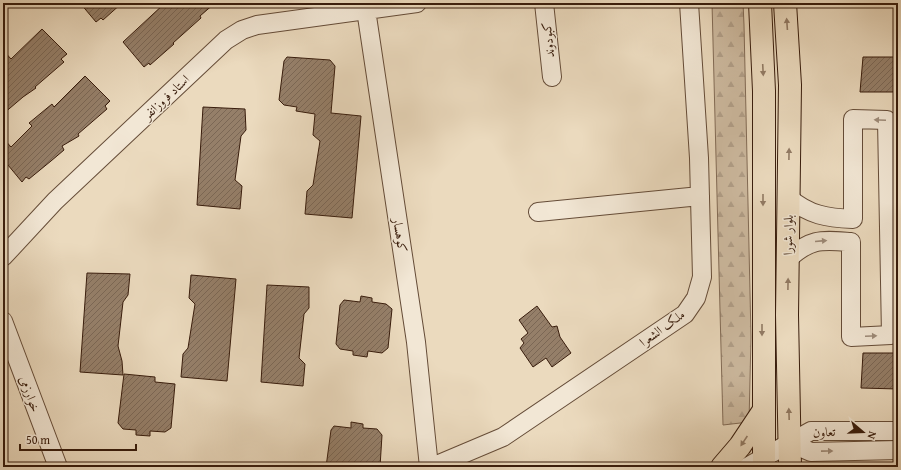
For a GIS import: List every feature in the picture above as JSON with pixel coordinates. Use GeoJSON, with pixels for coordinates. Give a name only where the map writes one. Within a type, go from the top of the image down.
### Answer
{"type":"FeatureCollection","features":[{"type":"Feature","properties":{"kind":"main road","name":"بلوار شورا"},"geometry":{"type":"LineString","coordinates":[[758,464],[762,413],[764,91],[760,3]]}},
{"type":"Feature","properties":{"kind":"main road","name":"بلوار شورا"},"geometry":{"type":"LineString","coordinates":[[786,3],[790,85],[787,315],[790,467]]}},
{"type":"Feature","properties":{"kind":"main road"},"geometry":{"type":"LineString","coordinates":[[722,467],[740,446],[762,413]]}},
{"type":"Feature","properties":{"kind":"street"},"geometry":{"type":"LineString","coordinates":[[366,6],[417,3]]}},
{"type":"Feature","properties":{"kind":"street","name":"کبودوند"},"geometry":{"type":"LineString","coordinates":[[544,3],[552,77]]}},
{"type":"Feature","properties":{"kind":"street","name":"ملک الشعرا"},"geometry":{"type":"LineString","coordinates":[[430,467],[502,437],[685,314],[696,298],[702,277],[700,196],[689,3]]}},
{"type":"Feature","properties":{"kind":"street","name":"استاد فروزانفر"},"geometry":{"type":"LineString","coordinates":[[3,257],[55,201],[226,40],[242,30],[257,25],[366,6]]}},
{"type":"Feature","properties":{"kind":"street","name":"کوهسار"},"geometry":{"type":"LineString","coordinates":[[366,6],[416,342],[430,467]]}},
{"type":"Feature","properties":{"kind":"street"},"geometry":{"type":"LineString","coordinates":[[853,119],[887,120],[891,335],[851,337],[851,242],[853,219],[853,119]]}},
{"type":"Feature","properties":{"kind":"street"},"geometry":{"type":"LineString","coordinates":[[538,212],[700,196]]}},
{"type":"Feature","properties":{"kind":"street"},"geometry":{"type":"LineString","coordinates":[[789,198],[799,206],[828,218],[853,219]]}},
{"type":"Feature","properties":{"kind":"street"},"geometry":{"type":"LineString","coordinates":[[788,259],[801,247],[819,240],[851,242]]}},
{"type":"Feature","properties":{"kind":"street","name":"خوارزمی"},"geometry":{"type":"LineString","coordinates":[[3,321],[58,467]]}},
{"type":"Feature","properties":{"kind":"street","name":"تعاون"},"geometry":{"type":"LineString","coordinates":[[790,442],[811,431],[898,431]]}},
{"type":"Feature","properties":{"kind":"street"},"geometry":{"type":"LineString","coordinates":[[758,464],[790,442]]}},
{"type":"Feature","properties":{"kind":"street","name":"تعاون"},"geometry":{"type":"LineString","coordinates":[[790,442],[811,452],[898,450]]}},
{"type":"Feature","properties":{"kind":"green space"},"geometry":{"type":"Polygon","coordinates":[[[712,3],[743,3],[744,25],[751,337],[749,422],[723,425],[712,3]]]}},
{"type":"Feature","properties":{"kind":"building"},"geometry":{"type":"Polygon","coordinates":[[[80,3],[122,3],[103,20],[101,18],[96,22],[80,3]]]}},
{"type":"Feature","properties":{"kind":"building"},"geometry":{"type":"Polygon","coordinates":[[[165,3],[215,3],[200,16],[201,18],[173,43],[174,44],[150,65],[149,63],[144,67],[123,42],[165,3]]]}},
{"type":"Feature","properties":{"kind":"building"},"geometry":{"type":"Polygon","coordinates":[[[42,29],[67,54],[61,59],[64,62],[35,87],[36,88],[3,114],[3,50],[11,59],[42,29]]]}},
{"type":"Feature","properties":{"kind":"building"},"geometry":{"type":"Polygon","coordinates":[[[287,57],[330,60],[335,66],[331,113],[361,116],[352,218],[305,214],[307,191],[313,185],[320,141],[313,135],[315,114],[296,111],[297,107],[284,105],[279,100],[284,61],[287,57]]]}},
{"type":"Feature","properties":{"kind":"building"},"geometry":{"type":"Polygon","coordinates":[[[863,57],[898,57],[898,92],[860,92],[863,57]]]}},
{"type":"Feature","properties":{"kind":"building"},"geometry":{"type":"Polygon","coordinates":[[[85,76],[110,101],[105,106],[107,109],[78,134],[79,136],[62,146],[64,150],[29,179],[26,177],[22,182],[3,159],[3,138],[11,147],[32,126],[29,123],[52,104],[54,107],[85,76]]]}},
{"type":"Feature","properties":{"kind":"building"},"geometry":{"type":"Polygon","coordinates":[[[203,107],[245,109],[246,130],[241,136],[235,180],[242,186],[240,209],[197,205],[203,107]]]}},
{"type":"Feature","properties":{"kind":"building"},"geometry":{"type":"Polygon","coordinates":[[[87,273],[130,274],[128,295],[123,302],[118,346],[122,361],[123,375],[80,372],[87,273]]]}},
{"type":"Feature","properties":{"kind":"building"},"geometry":{"type":"Polygon","coordinates":[[[191,275],[236,279],[227,381],[181,377],[183,354],[188,348],[195,304],[189,298],[191,275]]]}},
{"type":"Feature","properties":{"kind":"building"},"geometry":{"type":"Polygon","coordinates":[[[267,285],[309,287],[309,308],[304,314],[299,358],[305,364],[303,386],[261,382],[267,285]]]}},
{"type":"Feature","properties":{"kind":"building"},"geometry":{"type":"Polygon","coordinates":[[[361,296],[372,298],[372,302],[386,304],[392,309],[388,348],[382,353],[368,351],[367,357],[353,355],[353,351],[340,349],[336,344],[340,305],[344,300],[360,302],[361,296]]]}},
{"type":"Feature","properties":{"kind":"building"},"geometry":{"type":"Polygon","coordinates":[[[537,306],[552,327],[557,326],[560,337],[571,353],[552,367],[546,358],[533,367],[520,348],[524,343],[521,339],[528,333],[519,320],[537,306]]]}},
{"type":"Feature","properties":{"kind":"building"},"geometry":{"type":"Polygon","coordinates":[[[863,353],[898,353],[898,389],[861,388],[863,353]]]}},
{"type":"Feature","properties":{"kind":"building"},"geometry":{"type":"Polygon","coordinates":[[[124,374],[155,377],[155,382],[175,384],[171,428],[165,432],[150,431],[150,436],[136,435],[136,430],[123,429],[118,423],[124,374]]]}},
{"type":"Feature","properties":{"kind":"building"},"geometry":{"type":"Polygon","coordinates":[[[351,422],[363,424],[363,428],[377,429],[382,435],[380,467],[326,467],[331,430],[334,426],[351,428],[351,422]]]}}]}
